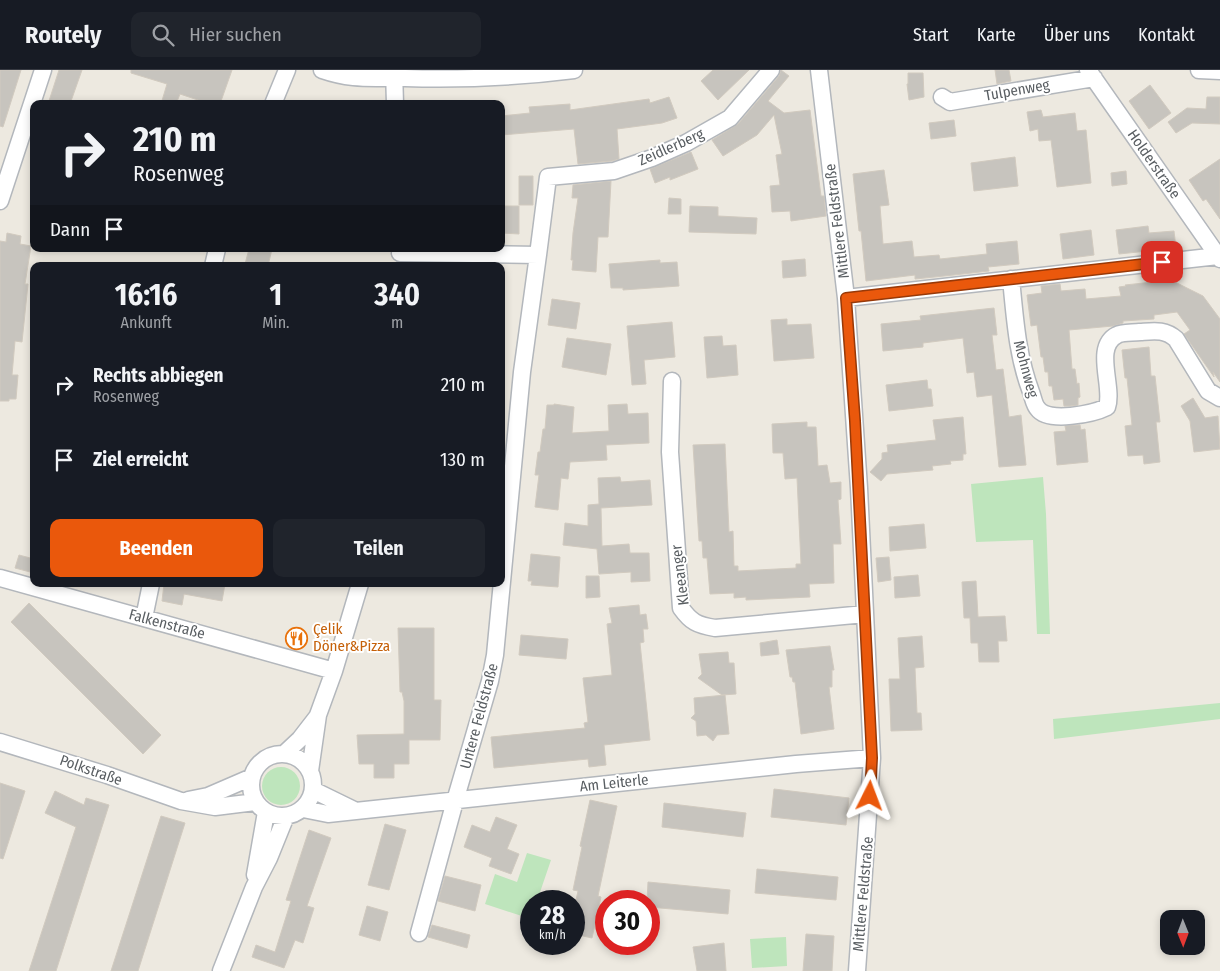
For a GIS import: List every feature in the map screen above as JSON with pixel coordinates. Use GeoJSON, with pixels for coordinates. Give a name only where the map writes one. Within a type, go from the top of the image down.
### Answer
{"type":"FeatureCollection","features":[{"type":"Feature","properties":{"kind":"street"},"geometry":{"type":"LineString","coordinates":[[33,100],[43,70]]}},
{"type":"Feature","properties":{"kind":"street"},"geometry":{"type":"LineString","coordinates":[[276,100],[287,70]]}},
{"type":"Feature","properties":{"kind":"street"},"geometry":{"type":"LineString","coordinates":[[322,70],[350,78],[366,79],[395,74],[491,77],[574,70]]}},
{"type":"Feature","properties":{"kind":"street","name":"Zeidlerberg"},"geometry":{"type":"LineString","coordinates":[[548,177],[614,171],[652,158],[686,143],[730,118],[771,70]]}},
{"type":"Feature","properties":{"kind":"street","name":"Mittlere Feldstraße"},"geometry":{"type":"LineString","coordinates":[[819,70],[846,298],[855,421],[872,758],[857,971]]}},
{"type":"Feature","properties":{"kind":"street"},"geometry":{"type":"LineString","coordinates":[[1199,70],[1220,71]]}},
{"type":"Feature","properties":{"kind":"street"},"geometry":{"type":"LineString","coordinates":[[395,74],[395,100]]}},
{"type":"Feature","properties":{"kind":"street","name":"Tulpenweg"},"geometry":{"type":"LineString","coordinates":[[942,97],[950,102],[1091,74]]}},
{"type":"Feature","properties":{"kind":"street","name":"Holderstraße"},"geometry":{"type":"LineString","coordinates":[[1091,74],[1219,257]]}},
{"type":"Feature","properties":{"kind":"street"},"geometry":{"type":"LineString","coordinates":[[0,201],[30,110]]}},
{"type":"Feature","properties":{"kind":"street","name":"Untere Feldstraße"},"geometry":{"type":"LineString","coordinates":[[505,550],[522,372],[548,177]]}},
{"type":"Feature","properties":{"kind":"street"},"geometry":{"type":"LineString","coordinates":[[400,256],[538,255]]}},
{"type":"Feature","properties":{"kind":"street"},"geometry":{"type":"LineString","coordinates":[[846,298],[1219,257]]}},
{"type":"Feature","properties":{"kind":"street","name":"Mohnweg"},"geometry":{"type":"LineString","coordinates":[[1011,279],[1018,349],[1037,409],[1046,416],[1057,417],[1099,411],[1107,407],[1110,400],[1105,356],[1107,344],[1117,334],[1156,330],[1169,332],[1176,339],[1208,392],[1220,398]]}},
{"type":"Feature","properties":{"kind":"street","name":"Kleeanger"},"geometry":{"type":"LineString","coordinates":[[672,381],[670,452],[678,584],[681,608],[689,619],[701,626],[715,628],[865,614]]}},
{"type":"Feature","properties":{"kind":"street","name":"Falkenstraße"},"geometry":{"type":"LineString","coordinates":[[0,578],[30,586]]}},
{"type":"Feature","properties":{"kind":"street","name":"Falkenstraße"},"geometry":{"type":"LineString","coordinates":[[32,587],[334,671]]}},
{"type":"Feature","properties":{"kind":"street"},"geometry":{"type":"LineString","coordinates":[[144,618],[150,587]]}},
{"type":"Feature","properties":{"kind":"street"},"geometry":{"type":"LineString","coordinates":[[310,771],[318,715],[334,671],[359,587]]}},
{"type":"Feature","properties":{"kind":"street","name":"Untere Feldstraße"},"geometry":{"type":"LineString","coordinates":[[419,933],[490,681],[495,655],[501,587]]}},
{"type":"Feature","properties":{"kind":"street"},"geometry":{"type":"LineString","coordinates":[[284,754],[300,739],[318,715]]}},
{"type":"Feature","properties":{"kind":"street","name":"Polkstraße"},"geometry":{"type":"LineString","coordinates":[[0,742],[107,774],[181,800],[215,807],[261,807]]}},
{"type":"Feature","properties":{"kind":"street"},"geometry":{"type":"LineString","coordinates":[[284,754],[295,756],[304,762],[310,771],[313,780],[313,790],[309,801],[303,809],[286,816],[276,816],[261,807],[250,788],[252,776],[258,764],[270,756],[284,754]]}},
{"type":"Feature","properties":{"kind":"street","name":"Am Leiterle"},"geometry":{"type":"LineString","coordinates":[[303,809],[328,814],[788,765],[872,758]]}},
{"type":"Feature","properties":{"kind":"street","name":"Polkstraße"},"geometry":{"type":"LineString","coordinates":[[181,800],[208,796],[252,776]]}},
{"type":"Feature","properties":{"kind":"street"},"geometry":{"type":"LineString","coordinates":[[313,790],[356,811]]}},
{"type":"Feature","properties":{"kind":"street"},"geometry":{"type":"LineString","coordinates":[[254,887],[261,807]]}},
{"type":"Feature","properties":{"kind":"street"},"geometry":{"type":"LineString","coordinates":[[221,971],[254,887],[269,858],[286,816]]}},
{"type":"Feature","properties":{"kind":"green space"},"geometry":{"type":"Polygon","coordinates":[[[1043,477],[1050,634],[1037,634],[1033,540],[976,542],[971,484],[1043,477]]]}},
{"type":"Feature","properties":{"kind":"green space"},"geometry":{"type":"Polygon","coordinates":[[[1220,703],[1220,719],[1054,739],[1053,719],[1220,703]]]}},
{"type":"Feature","properties":{"kind":"green space"},"geometry":{"type":"Polygon","coordinates":[[[281,767],[295,772],[300,786],[295,800],[281,805],[267,800],[262,786],[267,772],[281,767]]]}},
{"type":"Feature","properties":{"kind":"green space"},"geometry":{"type":"Polygon","coordinates":[[[527,853],[551,860],[541,890],[520,890],[520,915],[485,904],[495,874],[517,882],[527,853]]]}},
{"type":"Feature","properties":{"kind":"green space"},"geometry":{"type":"Polygon","coordinates":[[[786,937],[787,966],[752,968],[750,939],[786,937]]]}},
{"type":"Feature","properties":{"kind":"building"},"geometry":{"type":"Polygon","coordinates":[[[0,70],[21,70],[3,127],[0,126],[0,70]]]}},
{"type":"Feature","properties":{"kind":"building"},"geometry":{"type":"Polygon","coordinates":[[[59,70],[82,70],[71,100],[49,100],[59,70]]]}},
{"type":"Feature","properties":{"kind":"building"},"geometry":{"type":"Polygon","coordinates":[[[131,70],[232,70],[221,100],[198,100],[180,94],[178,100],[162,100],[167,84],[131,73],[131,70]]]}},
{"type":"Feature","properties":{"kind":"building"},"geometry":{"type":"Polygon","coordinates":[[[713,70],[749,70],[718,100],[701,81],[713,70]]]}},
{"type":"Feature","properties":{"kind":"building"},"geometry":{"type":"Polygon","coordinates":[[[781,70],[789,76],[768,101],[784,113],[810,110],[821,196],[824,196],[826,216],[791,221],[790,211],[772,212],[770,186],[780,185],[776,155],[782,154],[774,115],[757,135],[723,156],[712,140],[738,124],[779,76],[781,70]]]}},
{"type":"Feature","properties":{"kind":"building"},"geometry":{"type":"Polygon","coordinates":[[[995,70],[1009,70],[1011,81],[997,84],[995,70]]]}},
{"type":"Feature","properties":{"kind":"building"},"geometry":{"type":"Polygon","coordinates":[[[908,73],[923,73],[924,97],[909,100],[908,73]]]}},
{"type":"Feature","properties":{"kind":"building"},"geometry":{"type":"Polygon","coordinates":[[[1150,85],[1171,113],[1149,129],[1129,101],[1150,85]]]}},
{"type":"Feature","properties":{"kind":"building"},"geometry":{"type":"Polygon","coordinates":[[[669,97],[677,118],[662,123],[617,129],[619,159],[612,161],[578,164],[574,129],[505,135],[505,116],[530,113],[529,107],[570,104],[570,110],[649,99],[650,103],[669,97]]]}},
{"type":"Feature","properties":{"kind":"building"},"geometry":{"type":"Polygon","coordinates":[[[1207,97],[1220,97],[1220,124],[1192,123],[1176,133],[1168,122],[1187,108],[1206,109],[1207,97]]]}},
{"type":"Feature","properties":{"kind":"building"},"geometry":{"type":"Polygon","coordinates":[[[1041,110],[1043,117],[1075,113],[1077,131],[1086,130],[1091,183],[1057,187],[1051,140],[1039,141],[1038,129],[1030,131],[1027,112],[1041,110]]]}},
{"type":"Feature","properties":{"kind":"building"},"geometry":{"type":"Polygon","coordinates":[[[954,120],[956,136],[931,139],[929,123],[954,120]]]}},
{"type":"Feature","properties":{"kind":"building"},"geometry":{"type":"Polygon","coordinates":[[[691,152],[698,169],[670,180],[670,177],[655,183],[650,169],[691,152]]]}},
{"type":"Feature","properties":{"kind":"building"},"geometry":{"type":"Polygon","coordinates":[[[1015,157],[1018,186],[974,191],[971,163],[1015,157]]]}},
{"type":"Feature","properties":{"kind":"building"},"geometry":{"type":"Polygon","coordinates":[[[1220,159],[1220,219],[1206,199],[1203,201],[1189,180],[1220,159]]]}},
{"type":"Feature","properties":{"kind":"building"},"geometry":{"type":"Polygon","coordinates":[[[884,170],[889,205],[880,206],[883,244],[912,241],[914,257],[939,255],[940,259],[987,254],[986,244],[1017,241],[1019,264],[988,267],[989,271],[954,275],[915,279],[915,275],[866,281],[853,174],[884,170]]]}},
{"type":"Feature","properties":{"kind":"building"},"geometry":{"type":"Polygon","coordinates":[[[1126,171],[1127,184],[1112,186],[1111,173],[1126,171]]]}},
{"type":"Feature","properties":{"kind":"building"},"geometry":{"type":"Polygon","coordinates":[[[519,176],[533,176],[533,205],[519,205],[519,176]]]}},
{"type":"Feature","properties":{"kind":"building"},"geometry":{"type":"Polygon","coordinates":[[[611,181],[608,237],[598,237],[596,272],[572,270],[573,233],[578,198],[572,198],[573,185],[611,181]]]}},
{"type":"Feature","properties":{"kind":"building"},"geometry":{"type":"Polygon","coordinates":[[[669,198],[681,199],[681,214],[668,214],[669,198]]]}},
{"type":"Feature","properties":{"kind":"building"},"geometry":{"type":"Polygon","coordinates":[[[505,206],[519,206],[519,234],[505,233],[505,206]]]}},
{"type":"Feature","properties":{"kind":"building"},"geometry":{"type":"Polygon","coordinates":[[[690,206],[718,207],[718,216],[757,218],[756,234],[689,232],[690,206]]]}},
{"type":"Feature","properties":{"kind":"building"},"geometry":{"type":"Polygon","coordinates":[[[1148,226],[1149,233],[1174,231],[1176,248],[1119,254],[1116,230],[1148,226]]]}},
{"type":"Feature","properties":{"kind":"building"},"geometry":{"type":"Polygon","coordinates":[[[1091,230],[1094,255],[1063,259],[1060,234],[1091,230]]]}},
{"type":"Feature","properties":{"kind":"building"},"geometry":{"type":"Polygon","coordinates":[[[7,233],[21,236],[20,244],[30,246],[30,252],[25,284],[28,284],[22,342],[15,341],[12,375],[18,375],[16,399],[0,401],[0,241],[6,242],[7,233]]]}},
{"type":"Feature","properties":{"kind":"building"},"geometry":{"type":"Polygon","coordinates":[[[248,252],[271,252],[269,262],[246,262],[248,252]]]}},
{"type":"Feature","properties":{"kind":"building"},"geometry":{"type":"Polygon","coordinates":[[[805,259],[806,276],[783,278],[782,261],[805,259]]]}},
{"type":"Feature","properties":{"kind":"building"},"geometry":{"type":"Polygon","coordinates":[[[660,260],[660,263],[677,262],[679,286],[623,290],[623,288],[611,288],[609,264],[660,260]]]}},
{"type":"Feature","properties":{"kind":"building"},"geometry":{"type":"Polygon","coordinates":[[[1171,280],[1203,296],[1220,319],[1220,382],[1213,372],[1214,377],[1184,334],[1190,330],[1177,312],[1154,315],[1154,319],[1123,321],[1123,323],[1113,326],[1069,330],[1072,369],[1075,369],[1077,384],[1079,383],[1080,397],[1078,398],[1078,405],[1070,406],[1064,406],[1063,399],[1054,400],[1052,386],[1049,386],[1048,372],[1045,372],[1043,357],[1041,357],[1037,325],[1031,326],[1027,295],[1042,293],[1041,286],[1060,284],[1061,291],[1085,289],[1086,299],[1121,296],[1119,287],[1125,285],[1171,280]]]}},
{"type":"Feature","properties":{"kind":"building"},"geometry":{"type":"Polygon","coordinates":[[[552,299],[580,303],[576,329],[548,325],[552,299]]]}},
{"type":"Feature","properties":{"kind":"building"},"geometry":{"type":"Polygon","coordinates":[[[994,308],[997,335],[992,335],[996,370],[1003,369],[1009,417],[1021,415],[1026,465],[999,467],[992,395],[977,397],[974,372],[967,373],[963,338],[923,343],[923,347],[883,351],[881,324],[921,320],[920,316],[994,308]]]}},
{"type":"Feature","properties":{"kind":"building"},"geometry":{"type":"Polygon","coordinates":[[[787,319],[787,325],[811,324],[814,358],[774,361],[771,320],[787,319]]]}},
{"type":"Feature","properties":{"kind":"building"},"geometry":{"type":"Polygon","coordinates":[[[672,322],[675,357],[644,360],[646,384],[632,385],[627,326],[672,322]]]}},
{"type":"Feature","properties":{"kind":"building"},"geometry":{"type":"Polygon","coordinates":[[[722,336],[723,346],[736,345],[738,375],[707,378],[704,337],[722,336]]]}},
{"type":"Feature","properties":{"kind":"building"},"geometry":{"type":"Polygon","coordinates":[[[567,338],[611,344],[606,375],[562,367],[567,338]]]}},
{"type":"Feature","properties":{"kind":"building"},"geometry":{"type":"Polygon","coordinates":[[[1149,347],[1151,376],[1155,376],[1160,422],[1156,422],[1160,462],[1144,464],[1143,455],[1128,456],[1125,426],[1132,425],[1122,350],[1149,347]]]}},
{"type":"Feature","properties":{"kind":"building"},"geometry":{"type":"Polygon","coordinates":[[[927,380],[928,389],[931,389],[933,406],[889,411],[886,385],[927,380]]]}},
{"type":"Feature","properties":{"kind":"building"},"geometry":{"type":"Polygon","coordinates":[[[1193,398],[1205,418],[1218,416],[1220,449],[1194,452],[1190,421],[1181,406],[1193,398]]]}},
{"type":"Feature","properties":{"kind":"building"},"geometry":{"type":"Polygon","coordinates":[[[554,404],[574,407],[572,433],[609,431],[608,405],[627,404],[628,414],[648,413],[649,443],[606,445],[607,460],[570,462],[568,479],[561,478],[558,510],[535,507],[539,475],[535,475],[538,452],[540,452],[543,429],[545,429],[547,405],[554,404]]]}},
{"type":"Feature","properties":{"kind":"building"},"geometry":{"type":"Polygon","coordinates":[[[963,417],[966,454],[963,454],[963,460],[950,461],[951,464],[932,466],[933,470],[887,474],[881,481],[870,472],[882,459],[882,453],[888,452],[887,445],[936,440],[933,420],[963,417]]]}},
{"type":"Feature","properties":{"kind":"building"},"geometry":{"type":"Polygon","coordinates":[[[807,422],[807,427],[816,427],[818,466],[827,465],[830,483],[841,482],[841,499],[838,500],[841,544],[833,544],[834,583],[809,584],[810,597],[746,600],[746,597],[734,598],[734,593],[710,594],[707,558],[703,558],[702,541],[699,541],[693,445],[725,444],[729,532],[733,531],[734,566],[738,566],[738,571],[796,568],[796,564],[801,564],[797,478],[785,479],[783,453],[773,453],[772,424],[807,422]]]}},
{"type":"Feature","properties":{"kind":"building"},"geometry":{"type":"Polygon","coordinates":[[[1080,425],[1081,430],[1085,429],[1088,462],[1057,465],[1054,432],[1066,431],[1065,426],[1080,425]]]}},
{"type":"Feature","properties":{"kind":"building"},"geometry":{"type":"Polygon","coordinates":[[[620,477],[621,482],[650,480],[652,505],[601,508],[602,546],[629,544],[630,553],[649,553],[650,581],[631,582],[631,572],[599,574],[597,549],[563,545],[565,523],[588,526],[588,505],[599,504],[598,478],[620,477]]]}},
{"type":"Feature","properties":{"kind":"building"},"geometry":{"type":"Polygon","coordinates":[[[924,524],[926,548],[890,551],[889,527],[924,524]]]}},
{"type":"Feature","properties":{"kind":"building"},"geometry":{"type":"Polygon","coordinates":[[[531,554],[560,557],[558,587],[531,585],[532,581],[528,581],[531,554]]]}},
{"type":"Feature","properties":{"kind":"building"},"geometry":{"type":"Polygon","coordinates":[[[19,555],[30,558],[30,572],[15,568],[19,555]]]}},
{"type":"Feature","properties":{"kind":"building"},"geometry":{"type":"Polygon","coordinates":[[[889,557],[891,580],[878,582],[876,558],[889,557]]]}},
{"type":"Feature","properties":{"kind":"building"},"geometry":{"type":"Polygon","coordinates":[[[918,575],[920,596],[895,598],[894,577],[918,575]]]}},
{"type":"Feature","properties":{"kind":"building"},"geometry":{"type":"Polygon","coordinates":[[[586,576],[599,576],[600,597],[586,598],[586,576]]]}},
{"type":"Feature","properties":{"kind":"building"},"geometry":{"type":"Polygon","coordinates":[[[976,581],[978,617],[1005,616],[1007,641],[998,641],[999,662],[979,662],[978,643],[971,643],[970,618],[964,618],[962,582],[976,581]]]}},
{"type":"Feature","properties":{"kind":"building"},"geometry":{"type":"Polygon","coordinates":[[[164,587],[224,587],[222,601],[184,594],[182,605],[162,601],[164,587]]]}},
{"type":"Feature","properties":{"kind":"building"},"geometry":{"type":"Polygon","coordinates":[[[29,603],[161,735],[143,754],[11,622],[29,603]]]}},
{"type":"Feature","properties":{"kind":"building"},"geometry":{"type":"Polygon","coordinates":[[[639,605],[640,615],[646,614],[648,629],[643,629],[644,642],[640,643],[650,740],[604,745],[606,765],[589,767],[588,759],[494,768],[491,737],[585,728],[584,723],[588,722],[583,678],[612,675],[607,624],[612,623],[609,608],[639,605]]]}},
{"type":"Feature","properties":{"kind":"building"},"geometry":{"type":"Polygon","coordinates":[[[398,628],[434,628],[434,700],[441,700],[440,740],[409,740],[409,764],[394,764],[394,778],[374,778],[374,764],[359,764],[357,735],[404,734],[404,701],[402,692],[400,692],[398,628]]]}},
{"type":"Feature","properties":{"kind":"building"},"geometry":{"type":"Polygon","coordinates":[[[521,635],[568,639],[566,659],[519,655],[521,635]]]}},
{"type":"Feature","properties":{"kind":"building"},"geometry":{"type":"Polygon","coordinates":[[[922,636],[924,667],[915,668],[917,713],[921,713],[922,730],[891,731],[889,679],[900,679],[898,638],[922,636]]]}},
{"type":"Feature","properties":{"kind":"building"},"geometry":{"type":"Polygon","coordinates":[[[777,640],[779,654],[761,656],[760,643],[777,640]]]}},
{"type":"Feature","properties":{"kind":"building"},"geometry":{"type":"Polygon","coordinates":[[[830,646],[834,670],[832,670],[832,687],[829,687],[834,729],[801,734],[795,682],[790,677],[786,650],[830,646]]]}},
{"type":"Feature","properties":{"kind":"building"},"geometry":{"type":"Polygon","coordinates":[[[728,652],[729,663],[734,663],[736,694],[722,695],[698,678],[702,674],[699,654],[728,652]]]}},
{"type":"Feature","properties":{"kind":"building"},"geometry":{"type":"Polygon","coordinates":[[[725,695],[729,734],[717,735],[713,741],[706,735],[697,736],[696,721],[691,718],[695,714],[694,698],[725,695]]]}},
{"type":"Feature","properties":{"kind":"building"},"geometry":{"type":"Polygon","coordinates":[[[0,783],[25,791],[3,859],[0,858],[0,783]]]}},
{"type":"Feature","properties":{"kind":"building"},"geometry":{"type":"Polygon","coordinates":[[[774,789],[849,798],[846,825],[771,817],[774,789]]]}},
{"type":"Feature","properties":{"kind":"building"},"geometry":{"type":"Polygon","coordinates":[[[55,791],[84,805],[86,798],[109,805],[56,971],[29,971],[76,827],[45,813],[55,791]]]}},
{"type":"Feature","properties":{"kind":"building"},"geometry":{"type":"Polygon","coordinates":[[[590,800],[617,806],[599,890],[595,890],[595,924],[592,938],[585,936],[585,890],[573,890],[582,847],[580,846],[590,800]]]}},
{"type":"Feature","properties":{"kind":"building"},"geometry":{"type":"Polygon","coordinates":[[[664,803],[746,813],[743,837],[662,827],[664,803]]]}},
{"type":"Feature","properties":{"kind":"building"},"geometry":{"type":"Polygon","coordinates":[[[161,816],[185,823],[138,971],[111,971],[161,816]]]}},
{"type":"Feature","properties":{"kind":"building"},"geometry":{"type":"Polygon","coordinates":[[[496,817],[517,825],[507,849],[519,854],[511,874],[489,866],[492,858],[464,847],[472,825],[490,832],[496,817]]]}},
{"type":"Feature","properties":{"kind":"building"},"geometry":{"type":"Polygon","coordinates":[[[385,824],[406,830],[389,890],[368,885],[385,824]]]}},
{"type":"Feature","properties":{"kind":"building"},"geometry":{"type":"Polygon","coordinates":[[[309,830],[331,838],[307,906],[314,908],[303,943],[295,940],[284,968],[252,957],[256,945],[275,952],[291,901],[286,900],[309,830]]]}},
{"type":"Feature","properties":{"kind":"building"},"geometry":{"type":"Polygon","coordinates":[[[757,869],[838,877],[836,900],[755,893],[757,869]]]}},
{"type":"Feature","properties":{"kind":"building"},"geometry":{"type":"Polygon","coordinates":[[[445,876],[481,885],[475,911],[438,901],[445,876]]]}},
{"type":"Feature","properties":{"kind":"building"},"geometry":{"type":"Polygon","coordinates":[[[648,882],[730,890],[728,914],[660,908],[660,890],[648,890],[648,882]]]}},
{"type":"Feature","properties":{"kind":"building"},"geometry":{"type":"Polygon","coordinates":[[[367,906],[388,912],[380,941],[359,935],[367,906]]]}},
{"type":"Feature","properties":{"kind":"building"},"geometry":{"type":"Polygon","coordinates":[[[432,925],[470,935],[467,948],[428,937],[432,925]]]}},
{"type":"Feature","properties":{"kind":"building"},"geometry":{"type":"Polygon","coordinates":[[[806,934],[834,936],[832,971],[803,971],[806,934]]]}},
{"type":"Feature","properties":{"kind":"building"},"geometry":{"type":"Polygon","coordinates":[[[724,943],[726,971],[697,971],[693,947],[724,943]]]}},
{"type":"Feature","properties":{"kind":"place","name":"Çelik Döner&Pizza"},"geometry":{"type":"Point","coordinates":[297,638]}},
{"type":"Feature","properties":{"kind":"route"},"geometry":{"type":"LineString","coordinates":[[870,796],[872,758],[861,522],[846,298],[1162,262]]}}]}
